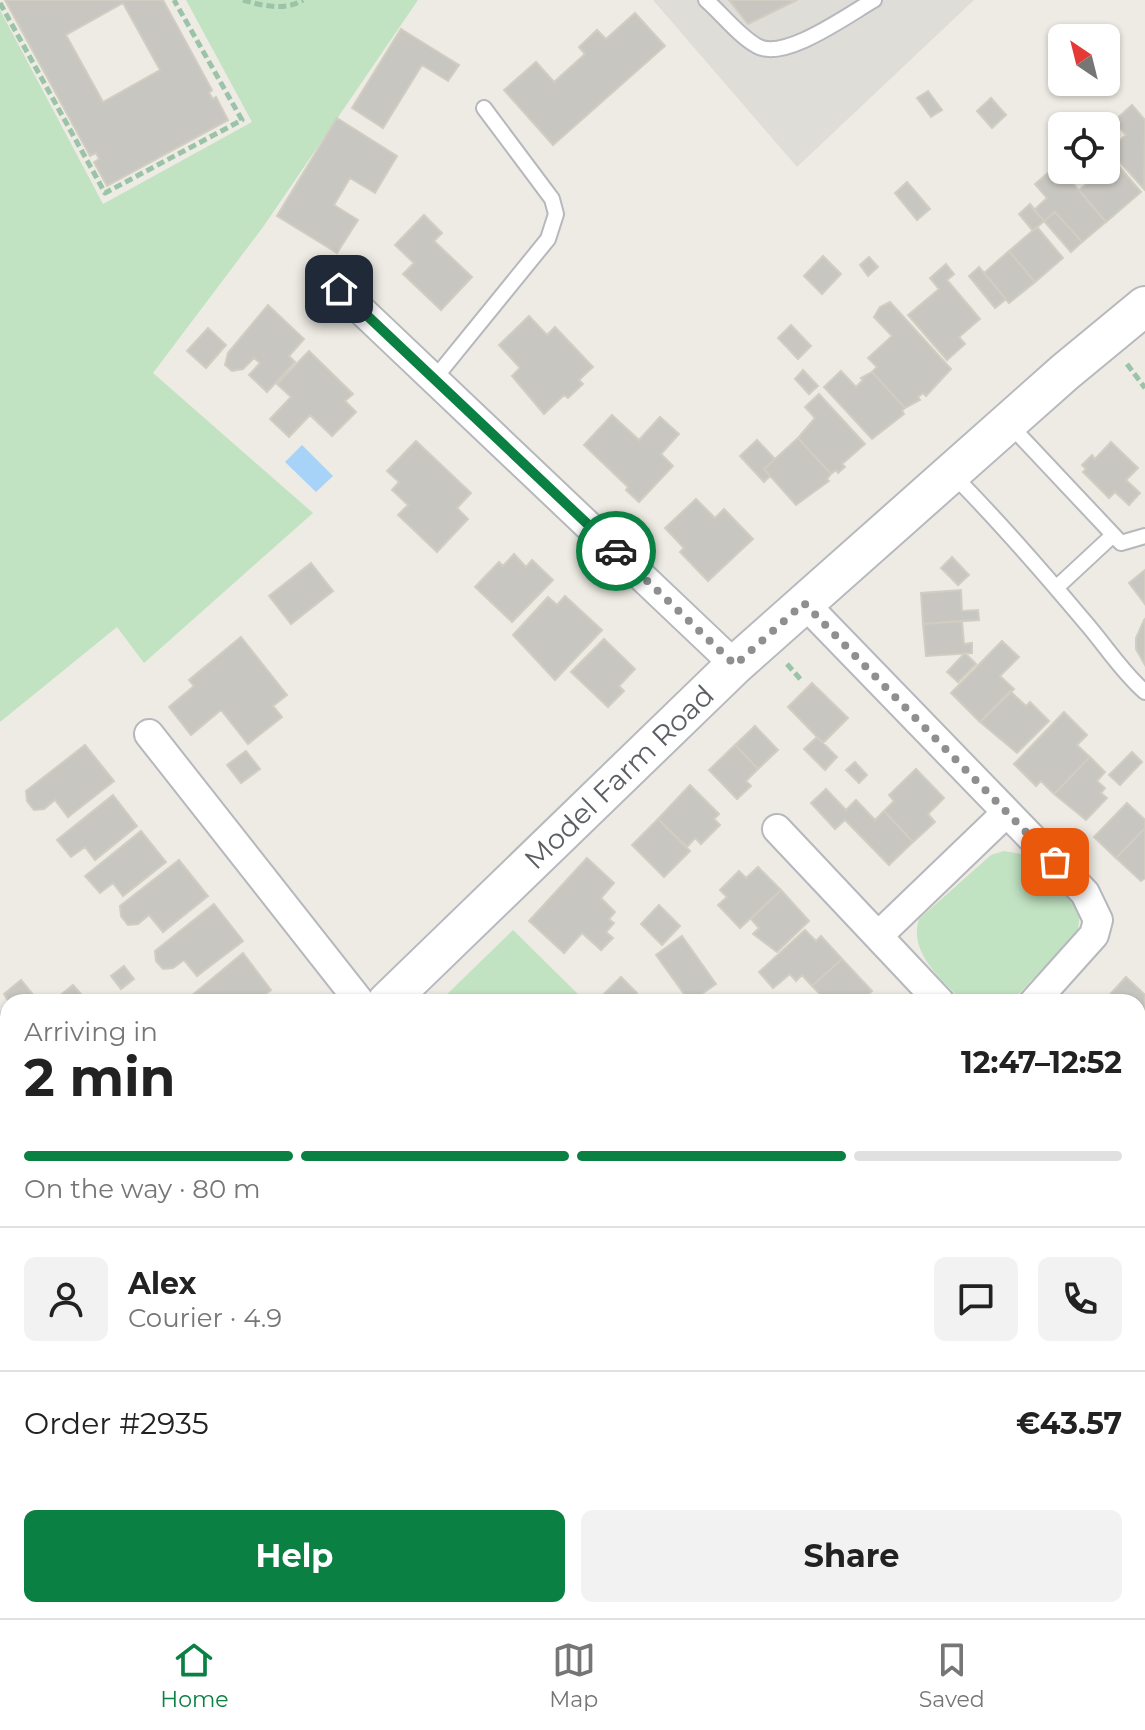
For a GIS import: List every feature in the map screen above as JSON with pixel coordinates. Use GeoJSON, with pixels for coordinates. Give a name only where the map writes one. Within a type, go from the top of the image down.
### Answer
{"type":"FeatureCollection","features":[{"type":"Feature","properties":{"kind":"main road","name":"Model Farm Road"},"geometry":{"type":"LineString","coordinates":[[395,994],[735,665],[1008,422],[1145,306]]}},
{"type":"Feature","properties":{"kind":"street"},"geometry":{"type":"LineString","coordinates":[[339,289],[735,665]]}},
{"type":"Feature","properties":{"kind":"street"},"geometry":{"type":"LineString","coordinates":[[804,603],[1085,893],[1098,920],[1091,941],[1041,994]]}},
{"type":"Feature","properties":{"kind":"street"},"geometry":{"type":"LineString","coordinates":[[149,734],[354,994]]}},
{"type":"Feature","properties":{"kind":"street"},"geometry":{"type":"LineString","coordinates":[[878,936],[1006,813]]}},
{"type":"Feature","properties":{"kind":"street"},"geometry":{"type":"LineString","coordinates":[[777,829],[932,994]]}},
{"type":"Feature","properties":{"kind":"lane"},"geometry":{"type":"LineString","coordinates":[[706,0],[758,47],[772,49],[796,44],[874,0]]}},
{"type":"Feature","properties":{"kind":"lane"},"geometry":{"type":"LineString","coordinates":[[435,378],[548,239],[556,214],[545,185],[484,108]]}},
{"type":"Feature","properties":{"kind":"lane"},"geometry":{"type":"LineString","coordinates":[[1008,422],[1112,536],[1121,543],[1145,536]]}},
{"type":"Feature","properties":{"kind":"lane"},"geometry":{"type":"LineString","coordinates":[[951,473],[1105,645],[1120,670],[1145,692]]}},
{"type":"Feature","properties":{"kind":"lane"},"geometry":{"type":"LineString","coordinates":[[1056,588],[1112,536]]}},
{"type":"Feature","properties":{"kind":"path"},"geometry":{"type":"LineString","coordinates":[[243,0],[264,6],[292,6],[303,0]]}},
{"type":"Feature","properties":{"kind":"path"},"geometry":{"type":"LineString","coordinates":[[0,3],[105,193],[242,120],[176,1]]}},
{"type":"Feature","properties":{"kind":"path"},"geometry":{"type":"LineString","coordinates":[[778,655],[802,681]]}},
{"type":"Feature","properties":{"kind":"shaded area"},"geometry":{"type":"Polygon","coordinates":[[[653,0],[974,0],[797,167],[653,0]]]}},
{"type":"Feature","properties":{"kind":"green space"},"geometry":{"type":"Polygon","coordinates":[[[186,0],[418,0],[263,227],[153,373],[313,513],[144,663],[117,627],[0,722],[0,10],[103,204],[252,122],[186,0]]]}},
{"type":"Feature","properties":{"kind":"green space"},"geometry":{"type":"Polygon","coordinates":[[[1004,851],[1027,855],[1076,904],[1080,912],[1078,931],[1019,994],[955,994],[923,954],[918,943],[919,919],[991,855],[1004,851]]]}},
{"type":"Feature","properties":{"kind":"green space"},"geometry":{"type":"Polygon","coordinates":[[[513,930],[578,994],[447,994],[513,930]]]}},
{"type":"Feature","properties":{"kind":"water"},"geometry":{"type":"Polygon","coordinates":[[[302,445],[333,476],[316,492],[285,462],[302,445]]]}},
{"type":"Feature","properties":{"kind":"building"},"geometry":{"type":"Polygon","coordinates":[[[5,0],[163,0],[212,90],[209,93],[213,99],[216,97],[228,120],[107,186],[94,162],[99,159],[96,153],[90,156],[5,0]],[[123,3],[66,35],[103,102],[160,70],[123,3]]]}},
{"type":"Feature","properties":{"kind":"building"},"geometry":{"type":"Polygon","coordinates":[[[729,0],[797,0],[748,24],[729,0]]]}},
{"type":"Feature","properties":{"kind":"building"},"geometry":{"type":"Polygon","coordinates":[[[635,13],[665,46],[553,145],[504,90],[536,62],[554,82],[585,54],[579,47],[597,30],[606,39],[635,13]]]}},
{"type":"Feature","properties":{"kind":"building"},"geometry":{"type":"Polygon","coordinates":[[[401,29],[459,65],[448,81],[422,65],[383,128],[352,108],[401,29]]]}},
{"type":"Feature","properties":{"kind":"building"},"geometry":{"type":"Polygon","coordinates":[[[928,91],[942,110],[931,117],[917,98],[928,91]]]}},
{"type":"Feature","properties":{"kind":"building"},"geometry":{"type":"Polygon","coordinates":[[[991,98],[1006,115],[992,128],[977,111],[991,98]]]}},
{"type":"Feature","properties":{"kind":"building"},"geometry":{"type":"Polygon","coordinates":[[[1132,105],[1145,120],[1144,189],[1120,162],[1120,140],[1126,135],[1120,128],[1120,116],[1132,105]]]}},
{"type":"Feature","properties":{"kind":"building"},"geometry":{"type":"Polygon","coordinates":[[[337,118],[397,156],[375,193],[350,178],[334,205],[358,220],[337,253],[277,216],[337,118]]]}},
{"type":"Feature","properties":{"kind":"building"},"geometry":{"type":"Polygon","coordinates":[[[1120,167],[1141,192],[1106,222],[1079,190],[1086,184],[1120,184],[1120,167]]]}},
{"type":"Feature","properties":{"kind":"building"},"geometry":{"type":"Polygon","coordinates":[[[1048,173],[1048,184],[1073,184],[1106,222],[1082,242],[1055,212],[1044,221],[1034,210],[1047,198],[1035,184],[1048,173]]]}},
{"type":"Feature","properties":{"kind":"building"},"geometry":{"type":"Polygon","coordinates":[[[907,182],[930,209],[917,220],[895,193],[907,182]]]}},
{"type":"Feature","properties":{"kind":"building"},"geometry":{"type":"Polygon","coordinates":[[[1030,204],[1044,221],[1033,231],[1019,214],[1030,204]]]}},
{"type":"Feature","properties":{"kind":"building"},"geometry":{"type":"Polygon","coordinates":[[[1055,212],[1082,242],[1071,252],[1044,221],[1055,212]]]}},
{"type":"Feature","properties":{"kind":"building"},"geometry":{"type":"Polygon","coordinates":[[[424,215],[442,233],[434,241],[472,277],[441,310],[403,274],[414,263],[395,245],[424,215]]]}},
{"type":"Feature","properties":{"kind":"building"},"geometry":{"type":"Polygon","coordinates":[[[1037,227],[1063,258],[1035,282],[1009,251],[1037,227]]]}},
{"type":"Feature","properties":{"kind":"building"},"geometry":{"type":"Polygon","coordinates":[[[1009,251],[1035,282],[1009,303],[984,273],[1009,251]]]}},
{"type":"Feature","properties":{"kind":"building"},"geometry":{"type":"Polygon","coordinates":[[[823,256],[841,274],[822,294],[804,276],[823,256]]]}},
{"type":"Feature","properties":{"kind":"building"},"geometry":{"type":"Polygon","coordinates":[[[869,257],[878,267],[868,276],[860,265],[869,257]]]}},
{"type":"Feature","properties":{"kind":"building"},"geometry":{"type":"Polygon","coordinates":[[[946,264],[954,274],[947,280],[980,319],[959,337],[965,344],[947,360],[908,315],[939,289],[930,278],[946,264]]]}},
{"type":"Feature","properties":{"kind":"building"},"geometry":{"type":"Polygon","coordinates":[[[979,267],[1006,299],[995,308],[969,276],[979,267]]]}},
{"type":"Feature","properties":{"kind":"building"},"geometry":{"type":"Polygon","coordinates":[[[890,302],[951,369],[926,396],[923,393],[918,397],[920,400],[905,408],[872,372],[877,367],[868,358],[892,336],[874,317],[880,307],[890,302]]]}},
{"type":"Feature","properties":{"kind":"building"},"geometry":{"type":"Polygon","coordinates":[[[268,305],[304,339],[289,356],[295,362],[267,392],[249,375],[260,363],[254,358],[243,369],[232,371],[225,365],[228,353],[268,305]]]}},
{"type":"Feature","properties":{"kind":"building"},"geometry":{"type":"Polygon","coordinates":[[[529,316],[547,335],[555,327],[593,367],[579,380],[583,384],[568,398],[564,395],[544,414],[512,376],[520,368],[499,345],[529,316]]]}},
{"type":"Feature","properties":{"kind":"building"},"geometry":{"type":"Polygon","coordinates":[[[791,325],[811,346],[798,359],[778,338],[791,325]]]}},
{"type":"Feature","properties":{"kind":"building"},"geometry":{"type":"Polygon","coordinates":[[[208,328],[226,345],[206,368],[187,351],[208,328]]]}},
{"type":"Feature","properties":{"kind":"building"},"geometry":{"type":"Polygon","coordinates":[[[309,351],[353,394],[345,401],[356,412],[332,436],[310,415],[289,437],[270,419],[291,397],[277,384],[309,351]]]}},
{"type":"Feature","properties":{"kind":"building"},"geometry":{"type":"Polygon","coordinates":[[[803,370],[818,386],[809,394],[795,379],[803,370]]]}},
{"type":"Feature","properties":{"kind":"building"},"geometry":{"type":"Polygon","coordinates":[[[841,371],[856,387],[863,380],[861,378],[872,372],[905,408],[902,411],[904,414],[872,439],[824,387],[841,371]]]}},
{"type":"Feature","properties":{"kind":"building"},"geometry":{"type":"Polygon","coordinates":[[[819,394],[865,444],[842,464],[845,467],[838,473],[836,470],[831,474],[798,438],[815,418],[805,407],[819,394]]]}},
{"type":"Feature","properties":{"kind":"building"},"geometry":{"type":"Polygon","coordinates":[[[612,415],[639,440],[660,417],[679,434],[661,454],[673,466],[639,502],[626,490],[628,487],[584,445],[612,415]]]}},
{"type":"Feature","properties":{"kind":"building"},"geometry":{"type":"Polygon","coordinates":[[[798,438],[831,474],[827,479],[829,481],[796,505],[764,469],[798,438]]]}},
{"type":"Feature","properties":{"kind":"building"},"geometry":{"type":"Polygon","coordinates":[[[757,440],[775,459],[764,469],[770,476],[764,482],[740,456],[757,440]]]}},
{"type":"Feature","properties":{"kind":"building"},"geometry":{"type":"Polygon","coordinates":[[[416,441],[471,493],[457,508],[468,519],[437,552],[398,515],[408,505],[392,490],[399,482],[387,471],[416,441]]]}},
{"type":"Feature","properties":{"kind":"building"},"geometry":{"type":"Polygon","coordinates":[[[1111,442],[1138,468],[1126,480],[1140,493],[1129,505],[1115,492],[1109,498],[1083,472],[1086,469],[1082,465],[1092,455],[1095,459],[1111,442]]]}},
{"type":"Feature","properties":{"kind":"building"},"geometry":{"type":"Polygon","coordinates":[[[696,499],[715,518],[724,509],[753,539],[708,581],[680,552],[684,548],[665,528],[696,499]]]}},
{"type":"Feature","properties":{"kind":"building"},"geometry":{"type":"Polygon","coordinates":[[[514,554],[526,567],[532,560],[553,580],[512,622],[475,587],[499,562],[503,566],[514,554]]]}},
{"type":"Feature","properties":{"kind":"building"},"geometry":{"type":"Polygon","coordinates":[[[952,557],[969,575],[958,585],[941,568],[952,557]]]}},
{"type":"Feature","properties":{"kind":"building"},"geometry":{"type":"Polygon","coordinates":[[[311,563],[333,591],[291,624],[269,596],[311,563]]]}},
{"type":"Feature","properties":{"kind":"building"},"geometry":{"type":"Polygon","coordinates":[[[1145,570],[1145,604],[1129,583],[1145,570]]]}},
{"type":"Feature","properties":{"kind":"building"},"geometry":{"type":"Polygon","coordinates":[[[961,590],[962,611],[978,610],[979,620],[923,624],[921,593],[961,590]]]}},
{"type":"Feature","properties":{"kind":"building"},"geometry":{"type":"Polygon","coordinates":[[[565,596],[602,630],[555,680],[513,635],[548,597],[557,605],[565,596]]]}},
{"type":"Feature","properties":{"kind":"building"},"geometry":{"type":"Polygon","coordinates":[[[1145,619],[1145,665],[1136,649],[1136,638],[1145,619]]]}},
{"type":"Feature","properties":{"kind":"building"},"geometry":{"type":"Polygon","coordinates":[[[962,621],[964,644],[972,643],[972,653],[926,656],[923,624],[962,621]]]}},
{"type":"Feature","properties":{"kind":"building"},"geometry":{"type":"Polygon","coordinates":[[[241,637],[287,695],[273,706],[282,717],[248,744],[221,710],[191,735],[169,707],[194,686],[189,680],[241,637]]]}},
{"type":"Feature","properties":{"kind":"building"},"geometry":{"type":"Polygon","coordinates":[[[604,639],[635,669],[619,686],[624,691],[608,707],[571,672],[604,639]]]}},
{"type":"Feature","properties":{"kind":"building"},"geometry":{"type":"Polygon","coordinates":[[[1002,641],[1019,657],[1000,676],[1014,689],[980,722],[951,693],[1002,641]]]}},
{"type":"Feature","properties":{"kind":"building"},"geometry":{"type":"Polygon","coordinates":[[[965,653],[976,664],[958,682],[947,672],[965,653]]]}},
{"type":"Feature","properties":{"kind":"building"},"geometry":{"type":"Polygon","coordinates":[[[812,683],[848,718],[823,743],[788,707],[812,683]]]}},
{"type":"Feature","properties":{"kind":"building"},"geometry":{"type":"Polygon","coordinates":[[[1010,691],[1026,706],[1030,702],[1049,721],[1017,753],[980,722],[1010,691]]]}},
{"type":"Feature","properties":{"kind":"building"},"geometry":{"type":"Polygon","coordinates":[[[1064,712],[1087,735],[1077,745],[1090,757],[1054,794],[1041,781],[1036,786],[1014,764],[1064,712]]]}},
{"type":"Feature","properties":{"kind":"building"},"geometry":{"type":"Polygon","coordinates":[[[755,726],[778,750],[758,769],[735,745],[755,726]]]}},
{"type":"Feature","properties":{"kind":"building"},"geometry":{"type":"Polygon","coordinates":[[[817,737],[837,757],[825,770],[804,749],[817,737]]]}},
{"type":"Feature","properties":{"kind":"building"},"geometry":{"type":"Polygon","coordinates":[[[85,745],[114,781],[68,817],[55,800],[44,809],[34,810],[27,801],[26,791],[85,745]]]}},
{"type":"Feature","properties":{"kind":"building"},"geometry":{"type":"Polygon","coordinates":[[[735,745],[758,769],[746,781],[751,786],[737,799],[709,770],[735,745]]]}},
{"type":"Feature","properties":{"kind":"building"},"geometry":{"type":"Polygon","coordinates":[[[246,751],[260,769],[241,783],[227,765],[246,751]]]}},
{"type":"Feature","properties":{"kind":"building"},"geometry":{"type":"Polygon","coordinates":[[[1132,752],[1142,762],[1120,785],[1109,775],[1132,752]]]}},
{"type":"Feature","properties":{"kind":"building"},"geometry":{"type":"Polygon","coordinates":[[[1090,757],[1105,772],[1097,781],[1105,788],[1101,793],[1107,798],[1086,820],[1054,794],[1090,757]]]}},
{"type":"Feature","properties":{"kind":"building"},"geometry":{"type":"Polygon","coordinates":[[[855,762],[867,775],[859,783],[846,770],[855,762]]]}},
{"type":"Feature","properties":{"kind":"building"},"geometry":{"type":"Polygon","coordinates":[[[916,769],[944,798],[928,814],[935,822],[913,842],[884,811],[894,801],[889,795],[916,769]]]}},
{"type":"Feature","properties":{"kind":"building"},"geometry":{"type":"Polygon","coordinates":[[[690,785],[719,814],[714,819],[720,825],[701,844],[695,838],[687,847],[658,819],[690,785]]]}},
{"type":"Feature","properties":{"kind":"building"},"geometry":{"type":"Polygon","coordinates":[[[826,789],[846,810],[856,800],[875,820],[884,811],[913,842],[889,865],[845,820],[835,829],[811,803],[826,789]]]}},
{"type":"Feature","properties":{"kind":"building"},"geometry":{"type":"Polygon","coordinates":[[[113,795],[137,826],[95,860],[85,847],[71,857],[57,840],[113,795]]]}},
{"type":"Feature","properties":{"kind":"building"},"geometry":{"type":"Polygon","coordinates":[[[1127,803],[1145,820],[1145,828],[1116,858],[1094,837],[1127,803]]]}},
{"type":"Feature","properties":{"kind":"building"},"geometry":{"type":"Polygon","coordinates":[[[658,819],[690,851],[664,877],[632,845],[658,819]]]}},
{"type":"Feature","properties":{"kind":"building"},"geometry":{"type":"Polygon","coordinates":[[[1145,828],[1145,878],[1141,881],[1116,858],[1145,828]]]}},
{"type":"Feature","properties":{"kind":"building"},"geometry":{"type":"Polygon","coordinates":[[[141,831],[166,862],[123,896],[113,883],[100,893],[85,876],[141,831]]]}},
{"type":"Feature","properties":{"kind":"building"},"geometry":{"type":"Polygon","coordinates":[[[587,858],[614,883],[601,898],[615,912],[609,919],[614,923],[606,932],[613,938],[601,950],[582,933],[564,953],[529,921],[587,858]]]}},
{"type":"Feature","properties":{"kind":"building"},"geometry":{"type":"Polygon","coordinates":[[[179,860],[208,896],[163,932],[149,915],[138,924],[128,925],[121,916],[120,906],[179,860]]]}},
{"type":"Feature","properties":{"kind":"building"},"geometry":{"type":"Polygon","coordinates":[[[758,867],[781,890],[740,928],[718,905],[727,897],[720,890],[739,871],[746,878],[758,867]]]}},
{"type":"Feature","properties":{"kind":"building"},"geometry":{"type":"Polygon","coordinates":[[[781,890],[809,921],[777,952],[753,934],[759,928],[751,919],[781,890]]]}},
{"type":"Feature","properties":{"kind":"building"},"geometry":{"type":"Polygon","coordinates":[[[214,904],[243,941],[197,976],[184,960],[173,968],[163,969],[156,961],[155,951],[214,904]]]}},
{"type":"Feature","properties":{"kind":"building"},"geometry":{"type":"Polygon","coordinates":[[[659,905],[680,926],[662,945],[641,924],[659,905]]]}},
{"type":"Feature","properties":{"kind":"building"},"geometry":{"type":"Polygon","coordinates":[[[805,930],[816,941],[821,936],[842,959],[812,986],[802,975],[796,981],[790,974],[773,988],[759,972],[805,930]]]}},
{"type":"Feature","properties":{"kind":"building"},"geometry":{"type":"Polygon","coordinates":[[[682,936],[716,984],[702,994],[684,994],[656,955],[682,936]]]}},
{"type":"Feature","properties":{"kind":"building"},"geometry":{"type":"Polygon","coordinates":[[[243,953],[271,990],[266,994],[194,994],[243,953]]]}},
{"type":"Feature","properties":{"kind":"building"},"geometry":{"type":"Polygon","coordinates":[[[842,959],[872,991],[868,994],[820,994],[812,986],[842,959]]]}},
{"type":"Feature","properties":{"kind":"building"},"geometry":{"type":"Polygon","coordinates":[[[124,966],[134,979],[121,989],[111,976],[124,966]]]}},
{"type":"Feature","properties":{"kind":"building"},"geometry":{"type":"Polygon","coordinates":[[[621,977],[637,993],[636,994],[604,994],[621,977]]]}},
{"type":"Feature","properties":{"kind":"building"},"geometry":{"type":"Polygon","coordinates":[[[1126,977],[1144,994],[1110,994],[1126,977]]]}},
{"type":"Feature","properties":{"kind":"building"},"geometry":{"type":"Polygon","coordinates":[[[21,980],[32,994],[4,994],[21,980]]]}},
{"type":"Feature","properties":{"kind":"building"},"geometry":{"type":"Polygon","coordinates":[[[73,985],[81,994],[62,994],[73,985]]]}},
{"type":"Feature","properties":{"kind":"way so far"},"geometry":{"type":"LineString","coordinates":[[616,551],[735,665],[804,603],[1055,862]]}},
{"type":"Feature","properties":{"kind":"route"},"geometry":{"type":"LineString","coordinates":[[339,289],[616,551]]}}]}
